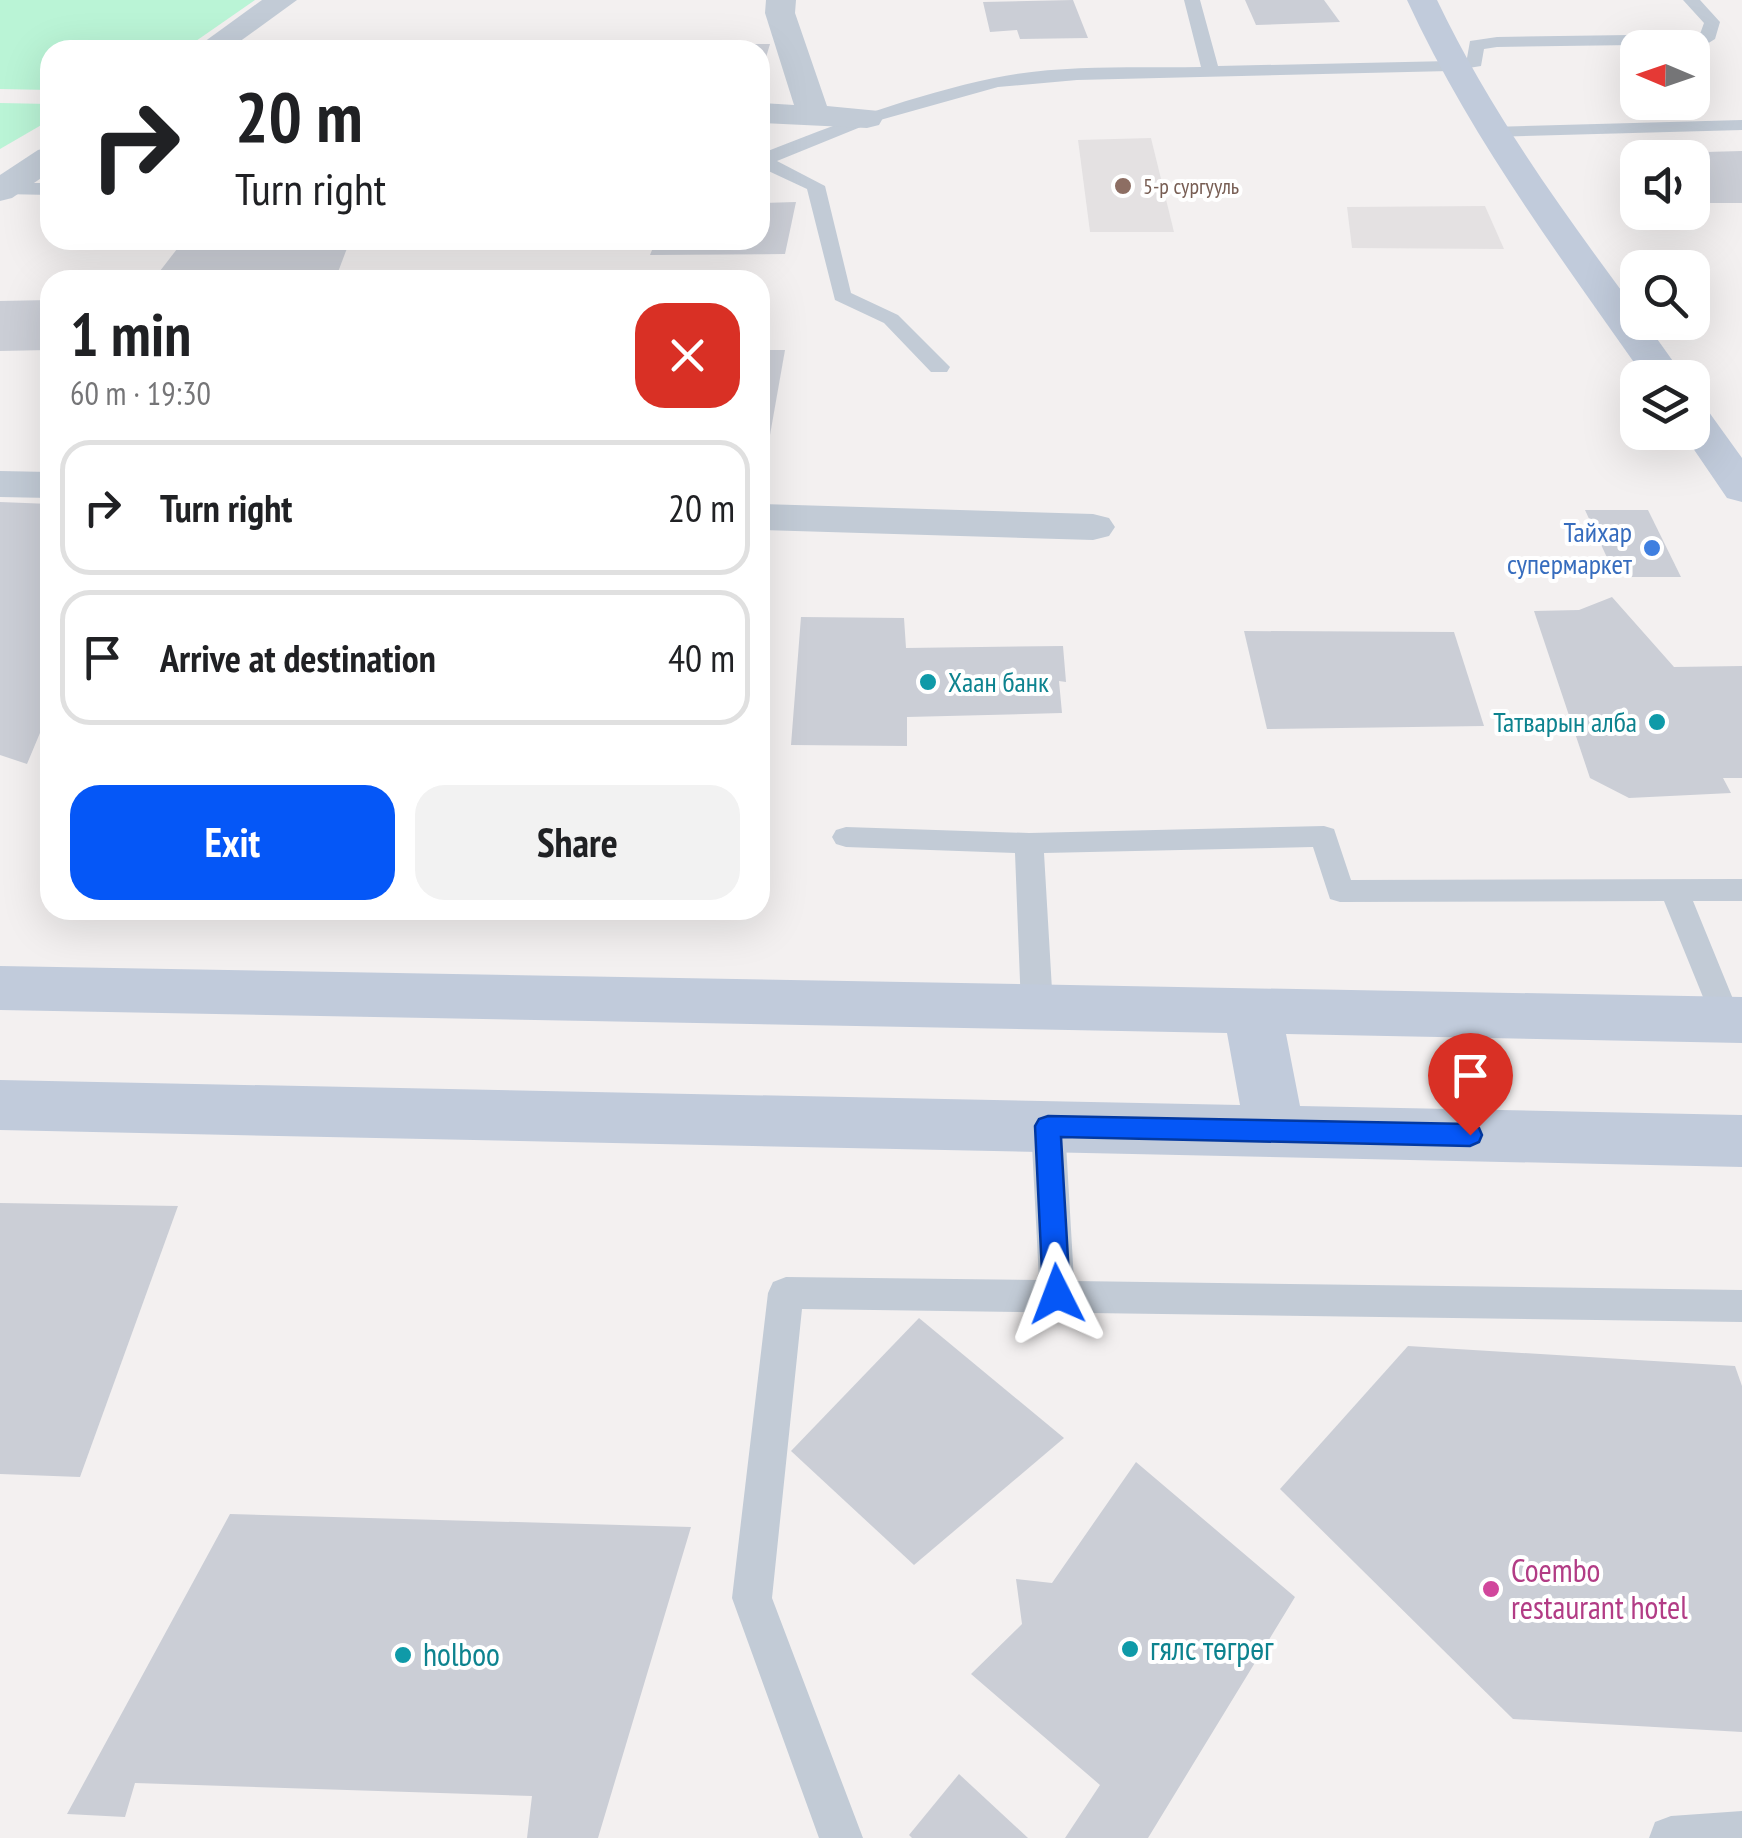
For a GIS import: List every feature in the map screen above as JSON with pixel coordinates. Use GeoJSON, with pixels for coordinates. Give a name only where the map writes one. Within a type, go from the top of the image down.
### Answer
{"type":"FeatureCollection","features":[{"type":"Feature","properties":{"kind":"main road"},"geometry":{"type":"LineString","coordinates":[[1422,0],[1450,66],[1491,132],[1652,360]]}},
{"type":"Feature","properties":{"kind":"main road"},"geometry":{"type":"LineString","coordinates":[[1710,439],[1737,473]]}},
{"type":"Feature","properties":{"kind":"main road"},"geometry":{"type":"LineString","coordinates":[[0,988],[1735,1020]]}},
{"type":"Feature","properties":{"kind":"main road"},"geometry":{"type":"LineString","coordinates":[[1252,1011],[1275,1131]]}},
{"type":"Feature","properties":{"kind":"main road"},"geometry":{"type":"LineString","coordinates":[[0,1105],[1742,1140]]}},
{"type":"Feature","properties":{"kind":"street"},"geometry":{"type":"LineString","coordinates":[[223,40],[282,0]]}},
{"type":"Feature","properties":{"kind":"street"},"geometry":{"type":"LineString","coordinates":[[781,0],[780,12],[814,114]]}},
{"type":"Feature","properties":{"kind":"street"},"geometry":{"type":"LineString","coordinates":[[770,113],[868,118]]}},
{"type":"Feature","properties":{"kind":"street"},"geometry":{"type":"LineString","coordinates":[[2,190],[40,165]]}},
{"type":"Feature","properties":{"kind":"street"},"geometry":{"type":"LineString","coordinates":[[0,484],[40,485]]}},
{"type":"Feature","properties":{"kind":"street"},"geometry":{"type":"LineString","coordinates":[[770,516],[1093,526]]}},
{"type":"Feature","properties":{"kind":"lane"},"geometry":{"type":"LineString","coordinates":[[1192,0],[1212,72]]}},
{"type":"Feature","properties":{"kind":"lane"},"geometry":{"type":"LineString","coordinates":[[770,156],[868,118],[996,82],[1077,76],[1450,66],[1475,62],[1476,45],[1496,42],[1708,39],[1712,22],[1692,0]]}},
{"type":"Feature","properties":{"kind":"lane"},"geometry":{"type":"LineString","coordinates":[[1491,132],[1742,125]]}},
{"type":"Feature","properties":{"kind":"lane"},"geometry":{"type":"LineString","coordinates":[[770,164],[816,186],[842,296],[890,319],[939,368]]}},
{"type":"Feature","properties":{"kind":"lane"},"geometry":{"type":"LineString","coordinates":[[2,190],[40,189]]}},
{"type":"Feature","properties":{"kind":"lane"},"geometry":{"type":"LineString","coordinates":[[846,837],[1029,843],[1324,836],[1340,890],[1742,890]]}},
{"type":"Feature","properties":{"kind":"lane"},"geometry":{"type":"LineString","coordinates":[[1029,843],[1036,1006]]}},
{"type":"Feature","properties":{"kind":"lane"},"geometry":{"type":"LineString","coordinates":[[1674,890],[1735,1020]]}},
{"type":"Feature","properties":{"kind":"lane"},"geometry":{"type":"LineString","coordinates":[[1048,1126],[1057,1294]]}},
{"type":"Feature","properties":{"kind":"lane"},"geometry":{"type":"LineString","coordinates":[[841,1838],[752,1598],[786,1293],[1742,1306]]}},
{"type":"Feature","properties":{"kind":"lane"},"geometry":{"type":"LineString","coordinates":[[1671,1838],[1742,1833]]}},
{"type":"Feature","properties":{"kind":"shaded area","name":"5-р сургууль"},"geometry":{"type":"Polygon","coordinates":[[[1151,138],[1174,232],[1090,232],[1078,140],[1151,138]]]}},
{"type":"Feature","properties":{"kind":"shaded area"},"geometry":{"type":"Polygon","coordinates":[[[1485,206],[1504,249],[1352,248],[1347,207],[1485,206]]]}},
{"type":"Feature","properties":{"kind":"green space"},"geometry":{"type":"Polygon","coordinates":[[[0,0],[255,0],[197,40],[40,40],[40,90],[0,89],[0,0]]]}},
{"type":"Feature","properties":{"kind":"green space"},"geometry":{"type":"Polygon","coordinates":[[[0,103],[40,104],[40,126],[0,149],[0,103]]]}},
{"type":"Feature","properties":{"kind":"building"},"geometry":{"type":"Polygon","coordinates":[[[1073,0],[1088,38],[1020,39],[1017,30],[990,32],[983,2],[1073,0]]]}},
{"type":"Feature","properties":{"kind":"building"},"geometry":{"type":"Polygon","coordinates":[[[1245,0],[1324,0],[1340,22],[1256,25],[1245,0]]]}},
{"type":"Feature","properties":{"kind":"building"},"geometry":{"type":"Polygon","coordinates":[[[1742,151],[1742,203],[1710,203],[1710,152],[1742,151]]]}},
{"type":"Feature","properties":{"kind":"building"},"geometry":{"type":"Polygon","coordinates":[[[796,202],[785,254],[650,255],[652,250],[770,250],[770,203],[796,202]]]}},
{"type":"Feature","properties":{"kind":"building"},"geometry":{"type":"Polygon","coordinates":[[[176,250],[346,250],[339,270],[161,270],[176,250]]]}},
{"type":"Feature","properties":{"kind":"building"},"geometry":{"type":"Polygon","coordinates":[[[40,300],[40,350],[0,351],[0,301],[40,300]]]}},
{"type":"Feature","properties":{"kind":"building"},"geometry":{"type":"Polygon","coordinates":[[[770,350],[785,350],[770,435],[770,350]]]}},
{"type":"Feature","properties":{"kind":"building"},"geometry":{"type":"Polygon","coordinates":[[[0,502],[40,504],[40,733],[27,764],[0,755],[0,502]]]}},
{"type":"Feature","properties":{"kind":"building"},"geometry":{"type":"Polygon","coordinates":[[[1585,510],[1648,510],[1681,577],[1616,577],[1585,510]]]}},
{"type":"Feature","properties":{"kind":"building","name":"Татварын алба"},"geometry":{"type":"Polygon","coordinates":[[[1612,597],[1674,667],[1742,666],[1742,778],[1723,778],[1731,793],[1629,798],[1590,778],[1534,611],[1579,610],[1612,597]]]}},
{"type":"Feature","properties":{"kind":"building","name":"Хаан банк"},"geometry":{"type":"Polygon","coordinates":[[[801,617],[904,618],[906,648],[1063,646],[1066,682],[1059,681],[1062,713],[907,717],[907,746],[791,745],[801,617]]]}},
{"type":"Feature","properties":{"kind":"building"},"geometry":{"type":"Polygon","coordinates":[[[1244,631],[1454,632],[1484,726],[1267,729],[1244,631]]]}},
{"type":"Feature","properties":{"kind":"building"},"geometry":{"type":"Polygon","coordinates":[[[0,1203],[178,1206],[80,1477],[0,1474],[0,1203]]]}},
{"type":"Feature","properties":{"kind":"building"},"geometry":{"type":"Polygon","coordinates":[[[919,1318],[1064,1438],[914,1565],[791,1451],[919,1318]]]}},
{"type":"Feature","properties":{"kind":"building"},"geometry":{"type":"Polygon","coordinates":[[[1408,1346],[1735,1366],[1742,1386],[1742,1732],[1513,1719],[1280,1489],[1408,1346]]]}},
{"type":"Feature","properties":{"kind":"building","name":"гялс төгрөг"},"geometry":{"type":"Polygon","coordinates":[[[1136,1462],[1295,1597],[1148,1838],[1065,1838],[1100,1785],[971,1674],[1022,1624],[1016,1579],[1052,1583],[1136,1462]]]}},
{"type":"Feature","properties":{"kind":"building","name":"holboo"},"geometry":{"type":"Polygon","coordinates":[[[230,1514],[691,1527],[598,1838],[527,1838],[532,1796],[135,1783],[125,1817],[67,1814],[230,1514]]]}},
{"type":"Feature","properties":{"kind":"building"},"geometry":{"type":"Polygon","coordinates":[[[959,1774],[1028,1838],[912,1838],[909,1835],[959,1774]]]}},
{"type":"Feature","properties":{"kind":"place","name":"5-р сургууль"},"geometry":{"type":"Point","coordinates":[1123,186]}},
{"type":"Feature","properties":{"kind":"place","name":"Тайхар супермаркет"},"geometry":{"type":"Point","coordinates":[1652,548]}},
{"type":"Feature","properties":{"kind":"place","name":"Хаан банк"},"geometry":{"type":"Point","coordinates":[928,682]}},
{"type":"Feature","properties":{"kind":"place","name":"Татварын алба"},"geometry":{"type":"Point","coordinates":[1657,722]}},
{"type":"Feature","properties":{"kind":"place","name":"Coembo restaurant hotel"},"geometry":{"type":"Point","coordinates":[1491,1589]}},
{"type":"Feature","properties":{"kind":"place","name":"гялс төгрөг"},"geometry":{"type":"Point","coordinates":[1130,1649]}},
{"type":"Feature","properties":{"kind":"place","name":"holboo"},"geometry":{"type":"Point","coordinates":[403,1655]}},
{"type":"Feature","properties":{"kind":"route"},"geometry":{"type":"LineString","coordinates":[[1057,1294],[1048,1126],[1470,1135]]}}]}
